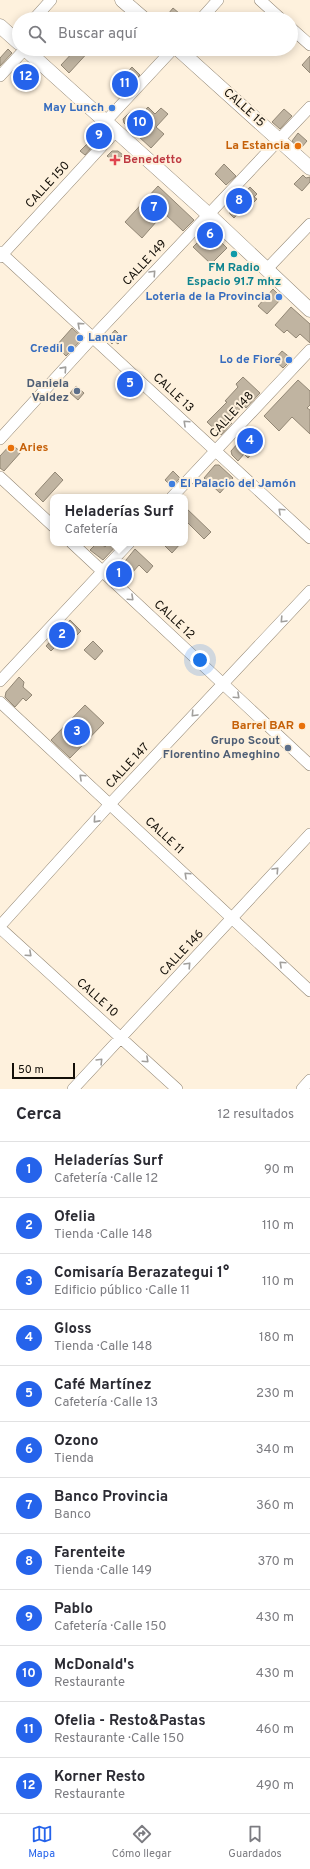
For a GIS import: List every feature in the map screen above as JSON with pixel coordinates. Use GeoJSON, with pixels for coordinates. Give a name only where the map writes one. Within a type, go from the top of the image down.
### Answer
{"type":"FeatureCollection","features":[{"type":"Feature","properties":{"kind":"main road"},"geometry":{"type":"LineString","coordinates":[[122,0],[136,12]]}},
{"type":"Feature","properties":{"kind":"main road"},"geometry":{"type":"LineString","coordinates":[[0,26],[12,36]]}},
{"type":"Feature","properties":{"kind":"main road"},"geometry":{"type":"LineString","coordinates":[[34,56],[208,214],[310,310]]}},
{"type":"Feature","properties":{"kind":"main road","name":"CALLE 15"},"geometry":{"type":"LineString","coordinates":[[186,56],[310,168]]}},
{"type":"Feature","properties":{"kind":"street"},"geometry":{"type":"LineString","coordinates":[[40,12],[51,0]]}},
{"type":"Feature","properties":{"kind":"street"},"geometry":{"type":"LineString","coordinates":[[207,12],[218,0]]}},
{"type":"Feature","properties":{"kind":"street"},"geometry":{"type":"LineString","coordinates":[[260,0],[273,12]]}},
{"type":"Feature","properties":{"kind":"street"},"geometry":{"type":"LineString","coordinates":[[298,34],[310,45]]}},
{"type":"Feature","properties":{"kind":"street"},"geometry":{"type":"LineString","coordinates":[[0,76],[12,56]]}},
{"type":"Feature","properties":{"kind":"street","name":"CALLE 150"},"geometry":{"type":"LineString","coordinates":[[1,255],[111,126],[167,56]]}},
{"type":"Feature","properties":{"kind":"street","name":"CALLE 149"},"geometry":{"type":"LineString","coordinates":[[0,439],[93,337],[310,107]]}},
{"type":"Feature","properties":{"kind":"street"},"geometry":{"type":"LineString","coordinates":[[267,269],[310,224]]}},
{"type":"Feature","properties":{"kind":"street","name":"CALLE 13"},"geometry":{"type":"LineString","coordinates":[[1,255],[93,337],[310,538]]}},
{"type":"Feature","properties":{"kind":"street","name":"CALLE 148"},"geometry":{"type":"LineString","coordinates":[[175,494],[310,350]]}},
{"type":"Feature","properties":{"kind":"street"},"geometry":{"type":"LineString","coordinates":[[0,477],[50,523]]}},
{"type":"Feature","properties":{"kind":"street","name":"CALLE 12"},"geometry":{"type":"LineString","coordinates":[[75,546],[310,765]]}},
{"type":"Feature","properties":{"kind":"street"},"geometry":{"type":"LineString","coordinates":[[0,681],[126,546]]}},
{"type":"Feature","properties":{"kind":"street","name":"CALLE 147"},"geometry":{"type":"LineString","coordinates":[[0,927],[111,804],[310,591]]}},
{"type":"Feature","properties":{"kind":"street","name":"CALLE 11"},"geometry":{"type":"LineString","coordinates":[[0,702],[310,991]]}},
{"type":"Feature","properties":{"kind":"street","name":"CALLE 146"},"geometry":{"type":"LineString","coordinates":[[73,1089],[310,834]]}},
{"type":"Feature","properties":{"kind":"street","name":"CALLE 10"},"geometry":{"type":"LineString","coordinates":[[0,927],[176,1089]]}},
{"type":"Feature","properties":{"kind":"street"},"geometry":{"type":"LineString","coordinates":[[302,1089],[310,1080]]}},
{"type":"Feature","properties":{"kind":"building"},"geometry":{"type":"Polygon","coordinates":[[[173,8],[178,12],[170,12],[173,8]]]}},
{"type":"Feature","properties":{"kind":"building"},"geometry":{"type":"Polygon","coordinates":[[[8,49],[12,53],[0,66],[0,58],[8,49]]]}},
{"type":"Feature","properties":{"kind":"building"},"geometry":{"type":"Polygon","coordinates":[[[69,56],[85,56],[69,73],[61,65],[69,56]]]}},
{"type":"Feature","properties":{"kind":"building"},"geometry":{"type":"Polygon","coordinates":[[[310,56],[310,73],[302,65],[310,56]]]}},
{"type":"Feature","properties":{"kind":"building"},"geometry":{"type":"Polygon","coordinates":[[[26,66],[36,76],[27,87],[16,77],[26,66]]]}},
{"type":"Feature","properties":{"kind":"building"},"geometry":{"type":"Polygon","coordinates":[[[132,67],[140,75],[124,91],[117,83],[132,67]]]}},
{"type":"Feature","properties":{"kind":"building"},"geometry":{"type":"Polygon","coordinates":[[[148,107],[155,114],[161,108],[168,114],[156,127],[164,134],[151,148],[124,123],[123,119],[130,112],[137,119],[148,107]]]}},
{"type":"Feature","properties":{"kind":"building"},"geometry":{"type":"Polygon","coordinates":[[[284,109],[292,116],[280,129],[272,122],[284,109]]]}},
{"type":"Feature","properties":{"kind":"building"},"geometry":{"type":"Polygon","coordinates":[[[93,127],[102,136],[85,155],[80,151],[92,139],[87,134],[93,127]]]}},
{"type":"Feature","properties":{"kind":"building"},"geometry":{"type":"Polygon","coordinates":[[[298,133],[307,141],[301,148],[292,141],[298,133]]]}},
{"type":"Feature","properties":{"kind":"building","name":"Benedetto"},"geometry":{"type":"Polygon","coordinates":[[[112,151],[118,151],[123,155],[115,163],[107,156],[112,151]]]}},
{"type":"Feature","properties":{"kind":"building"},"geometry":{"type":"Polygon","coordinates":[[[224,164],[236,176],[226,185],[215,174],[224,164]]]}},
{"type":"Feature","properties":{"kind":"building"},"geometry":{"type":"Polygon","coordinates":[[[303,175],[306,178],[310,177],[310,182],[302,191],[294,184],[303,175]]]}},
{"type":"Feature","properties":{"kind":"building"},"geometry":{"type":"Polygon","coordinates":[[[158,186],[194,220],[183,231],[164,213],[142,238],[125,222],[158,186]]]}},
{"type":"Feature","properties":{"kind":"building"},"geometry":{"type":"Polygon","coordinates":[[[250,187],[257,194],[254,197],[257,199],[252,204],[249,201],[234,218],[230,214],[229,209],[250,187]]]}},
{"type":"Feature","properties":{"kind":"building"},"geometry":{"type":"Polygon","coordinates":[[[207,233],[212,233],[227,248],[211,264],[193,247],[207,233]]]}},
{"type":"Feature","properties":{"kind":"building"},"geometry":{"type":"Polygon","coordinates":[[[273,289],[282,298],[267,314],[258,306],[273,289]]]}},
{"type":"Feature","properties":{"kind":"building"},"geometry":{"type":"Polygon","coordinates":[[[291,307],[310,324],[310,343],[300,334],[296,338],[287,330],[284,333],[275,325],[291,307]]]}},
{"type":"Feature","properties":{"kind":"building"},"geometry":{"type":"Polygon","coordinates":[[[72,328],[83,338],[66,356],[56,346],[72,328]]]}},
{"type":"Feature","properties":{"kind":"building"},"geometry":{"type":"Polygon","coordinates":[[[115,330],[123,338],[118,344],[114,341],[112,344],[107,339],[115,330]]]}},
{"type":"Feature","properties":{"kind":"building"},"geometry":{"type":"Polygon","coordinates":[[[282,351],[292,359],[283,368],[274,360],[282,351]]]}},
{"type":"Feature","properties":{"kind":"building"},"geometry":{"type":"Polygon","coordinates":[[[243,377],[260,393],[246,408],[243,405],[229,421],[232,423],[221,435],[207,422],[227,402],[225,401],[238,387],[236,384],[243,377]]]}},
{"type":"Feature","properties":{"kind":"building"},"geometry":{"type":"Polygon","coordinates":[[[298,380],[310,391],[310,405],[307,408],[310,410],[310,434],[292,417],[279,431],[264,416],[298,380]]]}},
{"type":"Feature","properties":{"kind":"building","name":"Daniela Valdez"},"geometry":{"type":"Polygon","coordinates":[[[76,386],[84,393],[78,400],[70,393],[76,386]]]}},
{"type":"Feature","properties":{"kind":"building"},"geometry":{"type":"Polygon","coordinates":[[[246,434],[258,445],[248,458],[244,454],[238,461],[232,455],[231,451],[246,434]]]}},
{"type":"Feature","properties":{"kind":"building"},"geometry":{"type":"Polygon","coordinates":[[[11,444],[21,452],[4,471],[0,468],[0,456],[11,444]]]}},
{"type":"Feature","properties":{"kind":"building"},"geometry":{"type":"Polygon","coordinates":[[[215,465],[219,465],[233,478],[220,493],[204,478],[215,465]]]}},
{"type":"Feature","properties":{"kind":"building"},"geometry":{"type":"Polygon","coordinates":[[[173,471],[180,478],[172,487],[165,480],[173,471]]]}},
{"type":"Feature","properties":{"kind":"building"},"geometry":{"type":"Polygon","coordinates":[[[55,472],[63,480],[43,502],[35,494],[55,472]]]}},
{"type":"Feature","properties":{"kind":"building"},"geometry":{"type":"Polygon","coordinates":[[[188,510],[211,532],[204,539],[188,523],[188,510]]]}},
{"type":"Feature","properties":{"kind":"building"},"geometry":{"type":"Polygon","coordinates":[[[94,546],[116,546],[103,560],[90,550],[94,546]]]}},
{"type":"Feature","properties":{"kind":"building"},"geometry":{"type":"Polygon","coordinates":[[[165,546],[178,546],[172,553],[165,546]]]}},
{"type":"Feature","properties":{"kind":"building"},"geometry":{"type":"Polygon","coordinates":[[[135,549],[153,566],[147,573],[139,565],[124,582],[117,575],[117,571],[135,549]]]}},
{"type":"Feature","properties":{"kind":"building"},"geometry":{"type":"Polygon","coordinates":[[[70,620],[81,631],[73,639],[68,634],[51,651],[46,646],[70,620]]]}},
{"type":"Feature","properties":{"kind":"building"},"geometry":{"type":"Polygon","coordinates":[[[93,641],[103,651],[95,660],[84,650],[93,641]]]}},
{"type":"Feature","properties":{"kind":"building"},"geometry":{"type":"Polygon","coordinates":[[[19,677],[24,682],[23,687],[32,695],[26,701],[23,698],[15,707],[5,697],[6,692],[19,677]]]}},
{"type":"Feature","properties":{"kind":"building"},"geometry":{"type":"Polygon","coordinates":[[[85,705],[104,723],[70,758],[51,740],[85,705]]]}},
{"type":"Feature","properties":{"kind":"place","name":"Korner Resto"},"geometry":{"type":"Point","coordinates":[26,77]}},
{"type":"Feature","properties":{"kind":"place","name":"Ofelia - Resto&Pastas"},"geometry":{"type":"Point","coordinates":[125,84]}},
{"type":"Feature","properties":{"kind":"place","name":"May Lunch"},"geometry":{"type":"Point","coordinates":[112,108]}},
{"type":"Feature","properties":{"kind":"place","name":"McDonald's"},"geometry":{"type":"Point","coordinates":[140,123]}},
{"type":"Feature","properties":{"kind":"place","name":"Pablo"},"geometry":{"type":"Point","coordinates":[99,136]}},
{"type":"Feature","properties":{"kind":"place","name":"La Estancia"},"geometry":{"type":"Point","coordinates":[298,146]}},
{"type":"Feature","properties":{"kind":"place","name":"Benedetto"},"geometry":{"type":"Point","coordinates":[115,160]}},
{"type":"Feature","properties":{"kind":"place","name":"Farenteite"},"geometry":{"type":"Point","coordinates":[239,201]}},
{"type":"Feature","properties":{"kind":"place","name":"Banco Provincia"},"geometry":{"type":"Point","coordinates":[154,208]}},
{"type":"Feature","properties":{"kind":"place","name":"Ozono"},"geometry":{"type":"Point","coordinates":[210,235]}},
{"type":"Feature","properties":{"kind":"place","name":"FM Radio Espacio 91.7 mhz"},"geometry":{"type":"Point","coordinates":[234,254]}},
{"type":"Feature","properties":{"kind":"place","name":"Loteria de la Provincia"},"geometry":{"type":"Point","coordinates":[279,297]}},
{"type":"Feature","properties":{"kind":"place","name":"Lanuar"},"geometry":{"type":"Point","coordinates":[80,338]}},
{"type":"Feature","properties":{"kind":"place","name":"Credil"},"geometry":{"type":"Point","coordinates":[71,349]}},
{"type":"Feature","properties":{"kind":"place","name":"Lo de Fiore"},"geometry":{"type":"Point","coordinates":[289,360]}},
{"type":"Feature","properties":{"kind":"place","name":"Café Martínez"},"geometry":{"type":"Point","coordinates":[130,384]}},
{"type":"Feature","properties":{"kind":"place","name":"Daniela Valdez"},"geometry":{"type":"Point","coordinates":[77,391]}},
{"type":"Feature","properties":{"kind":"place","name":"Gloss"},"geometry":{"type":"Point","coordinates":[250,441]}},
{"type":"Feature","properties":{"kind":"place","name":"Aries"},"geometry":{"type":"Point","coordinates":[11,448]}},
{"type":"Feature","properties":{"kind":"place","name":"El Palacio del Jamón"},"geometry":{"type":"Point","coordinates":[172,484]}},
{"type":"Feature","properties":{"kind":"place","name":"Heladerías Surf"},"geometry":{"type":"Point","coordinates":[119,574]}},
{"type":"Feature","properties":{"kind":"place","name":"Ofelia"},"geometry":{"type":"Point","coordinates":[62,635]}},
{"type":"Feature","properties":{"kind":"place","name":"Barrel BAR"},"geometry":{"type":"Point","coordinates":[302,726]}},
{"type":"Feature","properties":{"kind":"place","name":"Comisaría Berazategui 1°"},"geometry":{"type":"Point","coordinates":[77,732]}},
{"type":"Feature","properties":{"kind":"place","name":"Grupo Scout Florentino Ameghino"},"geometry":{"type":"Point","coordinates":[288,748]}}]}
